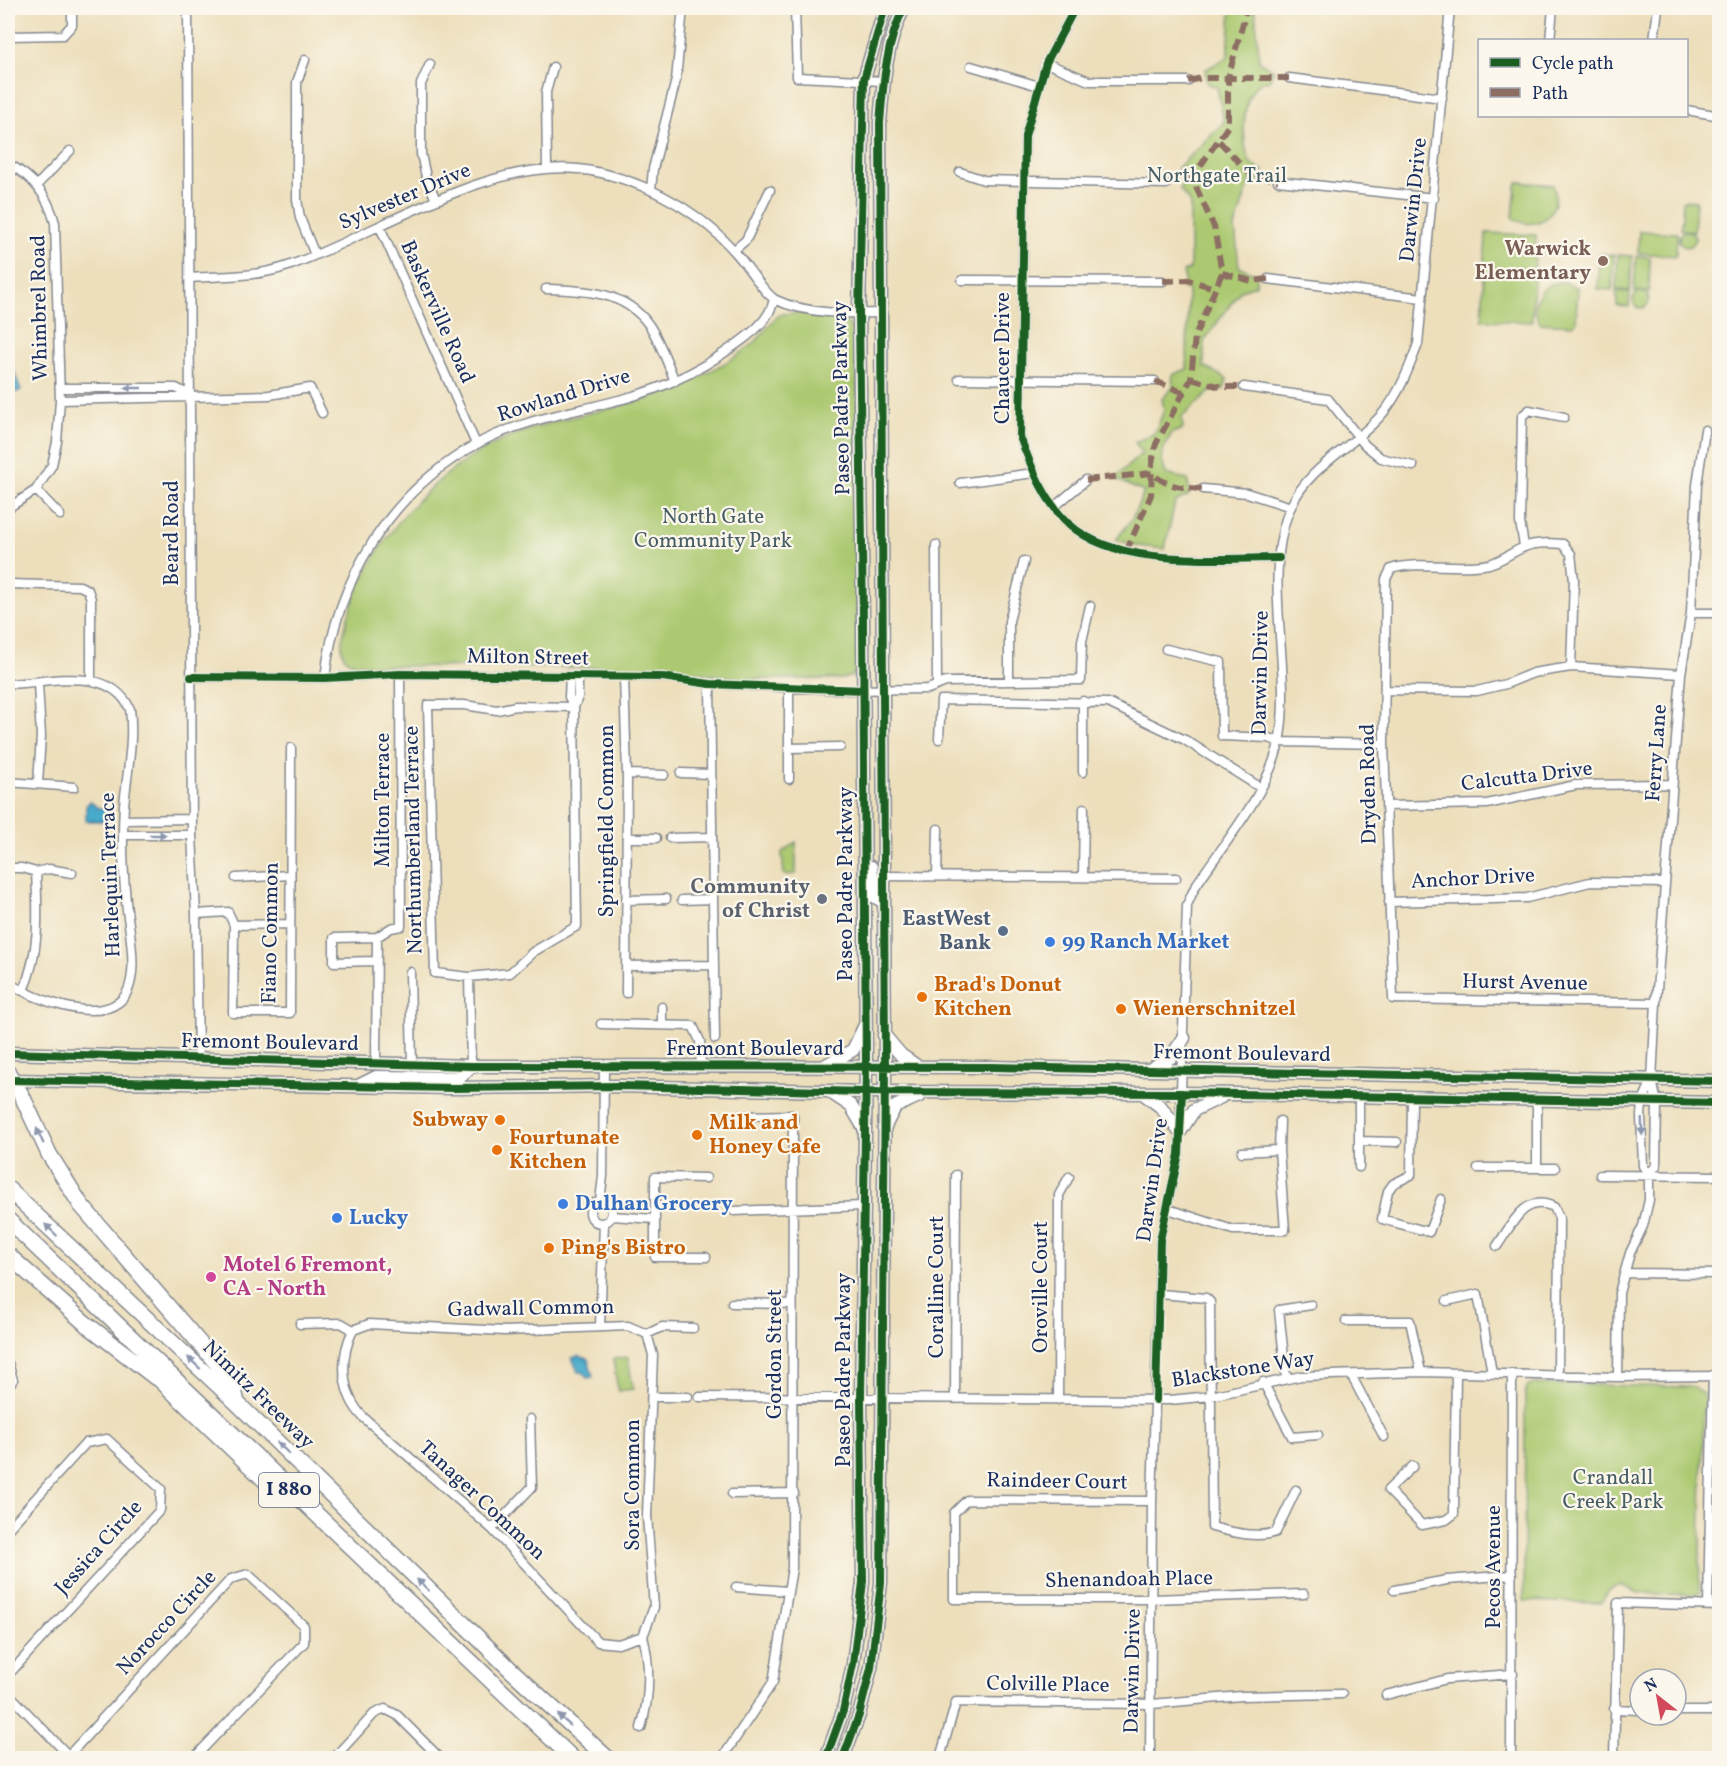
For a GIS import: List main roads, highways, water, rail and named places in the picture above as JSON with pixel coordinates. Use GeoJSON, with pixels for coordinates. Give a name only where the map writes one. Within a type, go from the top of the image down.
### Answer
{"type":"FeatureCollection","features":[{"type":"Feature","properties":{"kind":"highway"},"geometry":{"type":"LineString","coordinates":[[9,1077],[68,1187],[98,1228],[232,1382],[237,1403]]}},
{"type":"Feature","properties":{"kind":"highway","name":"Nimitz Freeway"},"geometry":{"type":"LineString","coordinates":[[8,1189],[237,1403],[518,1677],[607,1758]]}},
{"type":"Feature","properties":{"kind":"highway","name":"I 880"},"geometry":{"type":"LineString","coordinates":[[8,1220],[572,1758]]}},
{"type":"Feature","properties":{"kind":"highway","name":"I 880"},"geometry":{"type":"LineString","coordinates":[[8,1232],[164,1384],[559,1758]]}},
{"type":"Feature","properties":{"kind":"highway"},"geometry":{"type":"LineString","coordinates":[[8,1255],[85,1323],[164,1384]]}},
{"type":"Feature","properties":{"kind":"main road","name":"Paseo Padre Parkway"},"geometry":{"type":"LineString","coordinates":[[826,1758],[843,1711],[860,1625],[863,1582],[862,1206],[866,1066],[864,690],[858,314],[864,79],[885,8]]}},
{"type":"Feature","properties":{"kind":"main road","name":"Paseo Padre Parkway"},"geometry":{"type":"LineString","coordinates":[[843,1758],[859,1715],[877,1627],[881,1583],[885,1066],[879,313],[880,123],[883,81],[896,26],[904,8]]}},
{"type":"Feature","properties":{"kind":"main road"},"geometry":{"type":"LineString","coordinates":[[863,833],[870,859],[873,896],[884,903]]}},
{"type":"Feature","properties":{"kind":"main road"},"geometry":{"type":"LineString","coordinates":[[822,1067],[853,1050],[865,1025]]}},
{"type":"Feature","properties":{"kind":"main road"},"geometry":{"type":"LineString","coordinates":[[884,1035],[901,1055],[918,1067]]}},
{"type":"Feature","properties":{"kind":"main road"},"geometry":{"type":"LineString","coordinates":[[1150,1070],[1171,1057],[1184,1038]]}},
{"type":"Feature","properties":{"kind":"main road","name":"Fremont Boulevard"},"geometry":{"type":"LineString","coordinates":[[8,1053],[471,1066],[885,1066],[1719,1081]]}},
{"type":"Feature","properties":{"kind":"main road"},"geometry":{"type":"LineString","coordinates":[[357,1086],[376,1077],[459,1078],[471,1066]]}},
{"type":"Feature","properties":{"kind":"main road","name":"Fremont Boulevard"},"geometry":{"type":"LineString","coordinates":[[9,1077],[357,1086],[604,1086],[865,1092],[1182,1094],[1412,1100],[1719,1103]]}},
{"type":"Feature","properties":{"kind":"main road"},"geometry":{"type":"LineString","coordinates":[[828,1091],[851,1106],[864,1128]]}},
{"type":"Feature","properties":{"kind":"main road"},"geometry":{"type":"LineString","coordinates":[[884,1128],[895,1107],[926,1092]]}},
{"type":"Feature","properties":{"kind":"main road"},"geometry":{"type":"LineString","coordinates":[[1144,1094],[1161,1107],[1180,1132],[1194,1110],[1225,1095]]}},
{"type":"Feature","properties":{"kind":"water"},"geometry":{"type":"Polygon","coordinates":[[[10,361],[21,390],[8,396],[8,362],[10,361]]]}},
{"type":"Feature","properties":{"kind":"water"},"geometry":{"type":"Polygon","coordinates":[[[90,801],[98,808],[108,808],[108,821],[86,821],[86,806],[90,801]]]}},
{"type":"Feature","properties":{"kind":"water"},"geometry":{"type":"Polygon","coordinates":[[[579,1356],[588,1359],[593,1377],[587,1378],[583,1372],[578,1372],[572,1358],[579,1356]]]}},
{"type":"Feature","properties":{"kind":"place","name":"Warwick Elementary"},"geometry":{"type":"Point","coordinates":[1603,261]}},
{"type":"Feature","properties":{"kind":"place","name":"Community of Christ"},"geometry":{"type":"Point","coordinates":[822,899]}},
{"type":"Feature","properties":{"kind":"place","name":"EastWest Bank"},"geometry":{"type":"Point","coordinates":[1003,931]}},
{"type":"Feature","properties":{"kind":"place","name":"99 Ranch Market"},"geometry":{"type":"Point","coordinates":[1050,942]}},
{"type":"Feature","properties":{"kind":"place","name":"Brad's Donut Kitchen"},"geometry":{"type":"Point","coordinates":[922,997]}},
{"type":"Feature","properties":{"kind":"place","name":"Wienerschnitzel"},"geometry":{"type":"Point","coordinates":[1121,1009]}},
{"type":"Feature","properties":{"kind":"place","name":"Subway"},"geometry":{"type":"Point","coordinates":[500,1120]}},
{"type":"Feature","properties":{"kind":"place","name":"Milk and Honey Cafe"},"geometry":{"type":"Point","coordinates":[697,1135]}},
{"type":"Feature","properties":{"kind":"place","name":"Fourtunate Kitchen"},"geometry":{"type":"Point","coordinates":[497,1150]}},
{"type":"Feature","properties":{"kind":"place","name":"Dulhan Grocery"},"geometry":{"type":"Point","coordinates":[563,1204]}},
{"type":"Feature","properties":{"kind":"place","name":"Lucky"},"geometry":{"type":"Point","coordinates":[337,1218]}},
{"type":"Feature","properties":{"kind":"place","name":"Ping's Bistro"},"geometry":{"type":"Point","coordinates":[549,1248]}},
{"type":"Feature","properties":{"kind":"place","name":"Motel 6 Fremont, CA - North"},"geometry":{"type":"Point","coordinates":[211,1277]}},
{"type":"Feature","properties":{"kind":"park label","name":"Northgate Trail"},"geometry":{"type":"Point","coordinates":[1217,176]}},
{"type":"Feature","properties":{"kind":"park label","name":"North Gate Community Park"},"geometry":{"type":"Point","coordinates":[713,529]}},
{"type":"Feature","properties":{"kind":"park label","name":"Crandall Creek Park"},"geometry":{"type":"Point","coordinates":[1613,1490]}}]}
